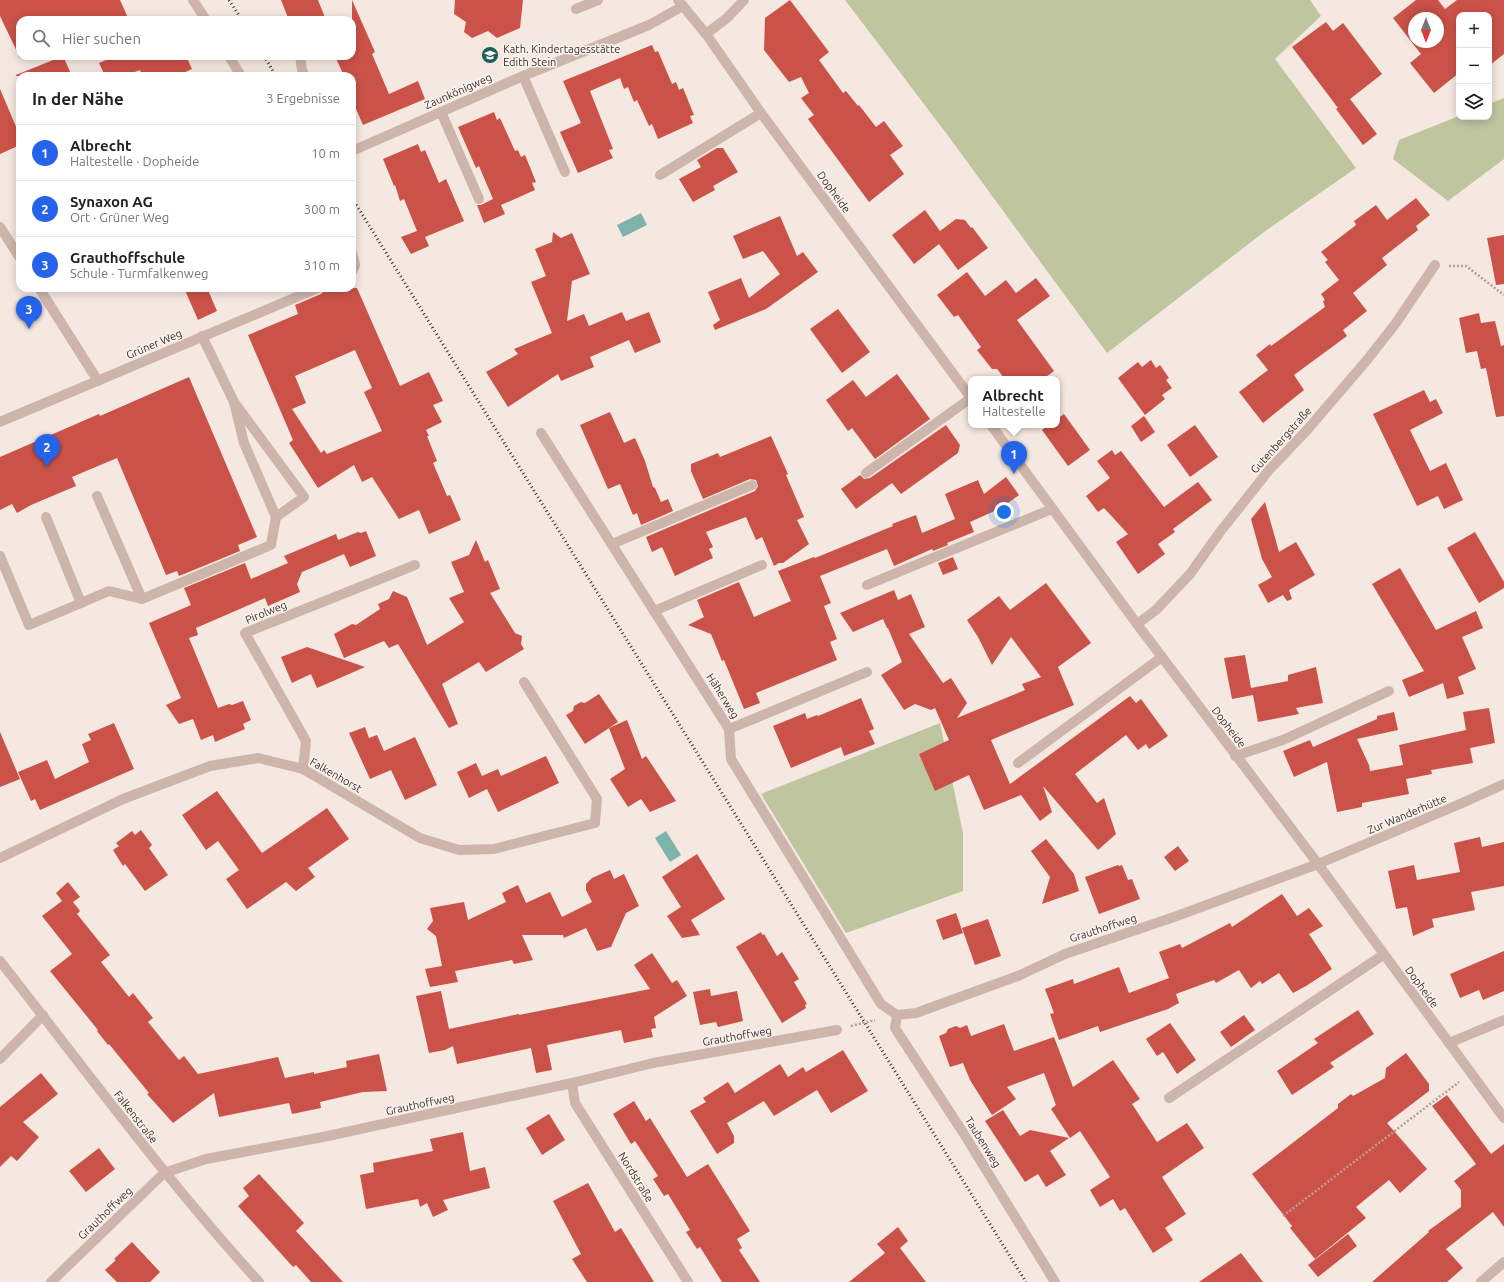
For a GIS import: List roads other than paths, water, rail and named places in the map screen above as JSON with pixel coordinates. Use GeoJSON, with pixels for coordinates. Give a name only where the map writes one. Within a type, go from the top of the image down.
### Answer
{"type":"FeatureCollection","features":[{"type":"Feature","properties":{"kind":"street"},"geometry":{"type":"LineString","coordinates":[[193,0],[203,16]]}},
{"type":"Feature","properties":{"kind":"street"},"geometry":{"type":"LineString","coordinates":[[576,9],[598,0]]}},
{"type":"Feature","properties":{"kind":"street"},"geometry":{"type":"LineString","coordinates":[[706,34],[727,18],[744,0]]}},
{"type":"Feature","properties":{"kind":"street","name":"Dopheide"},"geometry":{"type":"LineString","coordinates":[[680,3],[706,34],[761,113],[968,394]]}},
{"type":"Feature","properties":{"kind":"street","name":"Zaunkönigweg"},"geometry":{"type":"LineString","coordinates":[[356,148],[523,76],[649,26],[680,3]]}},
{"type":"Feature","properties":{"kind":"street"},"geometry":{"type":"LineString","coordinates":[[231,60],[238,72]]}},
{"type":"Feature","properties":{"kind":"street"},"geometry":{"type":"LineString","coordinates":[[301,60],[303,72]]}},
{"type":"Feature","properties":{"kind":"street"},"geometry":{"type":"LineString","coordinates":[[523,76],[565,172]]}},
{"type":"Feature","properties":{"kind":"street"},"geometry":{"type":"LineString","coordinates":[[441,112],[479,199]]}},
{"type":"Feature","properties":{"kind":"street"},"geometry":{"type":"LineString","coordinates":[[660,176],[761,113]]}},
{"type":"Feature","properties":{"kind":"street"},"geometry":{"type":"LineString","coordinates":[[0,227],[16,252]]}},
{"type":"Feature","properties":{"kind":"street","name":"Gutenbergstraße"},"geometry":{"type":"LineString","coordinates":[[1137,624],[1156,610],[1190,574],[1220,532],[1269,470],[1307,430],[1396,323],[1435,265]]}},
{"type":"Feature","properties":{"kind":"street"},"geometry":{"type":"LineString","coordinates":[[42,292],[98,381]]}},
{"type":"Feature","properties":{"kind":"street","name":"Grüner Weg"},"geometry":{"type":"LineString","coordinates":[[0,422],[308,292]]}},
{"type":"Feature","properties":{"kind":"street"},"geometry":{"type":"LineString","coordinates":[[202,336],[234,402],[304,498],[276,517]]}},
{"type":"Feature","properties":{"kind":"street"},"geometry":{"type":"LineString","coordinates":[[866,473],[968,400]]}},
{"type":"Feature","properties":{"kind":"street"},"geometry":{"type":"LineString","coordinates":[[0,556],[29,625],[109,591],[142,599],[271,544],[276,517],[244,443],[234,402]]}},
{"type":"Feature","properties":{"kind":"street","name":"Dopheide"},"geometry":{"type":"LineString","coordinates":[[992,428],[1137,624],[1318,864],[1383,955],[1504,1118]]}},
{"type":"Feature","properties":{"kind":"street","name":"Häherweg"},"geometry":{"type":"LineString","coordinates":[[541,433],[729,728],[731,759],[881,1004],[897,1015]]}},
{"type":"Feature","properties":{"kind":"street"},"geometry":{"type":"LineString","coordinates":[[612,544],[752,485]]}},
{"type":"Feature","properties":{"kind":"street"},"geometry":{"type":"LineString","coordinates":[[97,496],[142,599]]}},
{"type":"Feature","properties":{"kind":"street"},"geometry":{"type":"LineString","coordinates":[[867,584],[1052,509]]}},
{"type":"Feature","properties":{"kind":"street"},"geometry":{"type":"LineString","coordinates":[[46,517],[81,603]]}},
{"type":"Feature","properties":{"kind":"street","name":"Pirolweg"},"geometry":{"type":"LineString","coordinates":[[303,768],[306,741],[245,633],[415,565]]}},
{"type":"Feature","properties":{"kind":"street"},"geometry":{"type":"LineString","coordinates":[[654,611],[762,565]]}},
{"type":"Feature","properties":{"kind":"street"},"geometry":{"type":"LineString","coordinates":[[1018,763],[1162,657]]}},
{"type":"Feature","properties":{"kind":"street"},"geometry":{"type":"LineString","coordinates":[[729,728],[867,672]]}},
{"type":"Feature","properties":{"kind":"street","name":"Falkenhorst"},"geometry":{"type":"LineString","coordinates":[[0,858],[123,799],[210,766],[258,758],[303,768],[420,838],[459,850],[494,849],[595,823],[597,799],[524,682]]}},
{"type":"Feature","properties":{"kind":"street"},"geometry":{"type":"LineString","coordinates":[[1236,756],[1283,740],[1389,691]]}},
{"type":"Feature","properties":{"kind":"street","name":"Zur Wanderhütte"},"geometry":{"type":"LineString","coordinates":[[1318,864],[1504,784]]}},
{"type":"Feature","properties":{"kind":"street","name":"Grauthoffweg"},"geometry":{"type":"LineString","coordinates":[[897,1015],[916,1013],[1018,976],[1065,954],[1174,917],[1318,864]]}},
{"type":"Feature","properties":{"kind":"street"},"geometry":{"type":"LineString","coordinates":[[1169,1098],[1383,955]]}},
{"type":"Feature","properties":{"kind":"street","name":"Falkenstraße"},"geometry":{"type":"LineString","coordinates":[[0,961],[164,1173],[219,1238],[259,1282]]}},
{"type":"Feature","properties":{"kind":"street","name":"Taubenweg"},"geometry":{"type":"LineString","coordinates":[[897,1015],[895,1028],[964,1134],[1055,1282]]}},
{"type":"Feature","properties":{"kind":"street"},"geometry":{"type":"LineString","coordinates":[[0,1059],[43,1016]]}},
{"type":"Feature","properties":{"kind":"street"},"geometry":{"type":"LineString","coordinates":[[1449,1043],[1504,1020]]}},
{"type":"Feature","properties":{"kind":"street","name":"Grauthoffweg"},"geometry":{"type":"LineString","coordinates":[[51,1282],[164,1173],[206,1159],[324,1137],[572,1083],[653,1063],[837,1030]]}},
{"type":"Feature","properties":{"kind":"street","name":"Nordstraße"},"geometry":{"type":"LineString","coordinates":[[572,1083],[575,1103],[688,1282]]}},
{"type":"Feature","properties":{"kind":"street"},"geometry":{"type":"LineString","coordinates":[[1481,1282],[1504,1262]]}},
{"type":"Feature","properties":{"kind":"water"},"geometry":{"type":"Polygon","coordinates":[[[641,213],[647,225],[623,237],[617,225],[641,213]]]}},
{"type":"Feature","properties":{"kind":"water"},"geometry":{"type":"Polygon","coordinates":[[[666,831],[681,855],[670,862],[655,838],[666,831]]]}},
{"type":"Feature","properties":{"kind":"railway"},"geometry":{"type":"LineString","coordinates":[[229,0],[239,16]]}},
{"type":"Feature","properties":{"kind":"railway"},"geometry":{"type":"LineString","coordinates":[[266,60],[274,72]]}},
{"type":"Feature","properties":{"kind":"railway"},"geometry":{"type":"LineString","coordinates":[[356,204],[1026,1282]]}},
{"type":"Feature","properties":{"kind":"place","name":"Kath. Kindertagesstätte Edith Stein"},"geometry":{"type":"Point","coordinates":[490,55]}},
{"type":"Feature","properties":{"kind":"place","name":"Grauthoffschule"},"geometry":{"type":"Point","coordinates":[29,329]}},
{"type":"Feature","properties":{"kind":"place","name":"Synaxon AG"},"geometry":{"type":"Point","coordinates":[47,467]}},
{"type":"Feature","properties":{"kind":"place","name":"Albrecht"},"geometry":{"type":"Point","coordinates":[1014,474]}}]}
